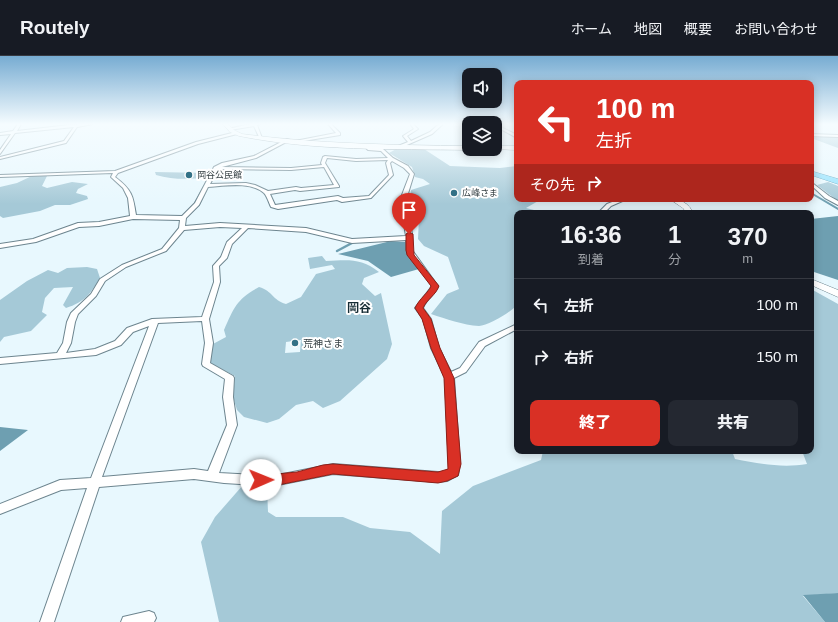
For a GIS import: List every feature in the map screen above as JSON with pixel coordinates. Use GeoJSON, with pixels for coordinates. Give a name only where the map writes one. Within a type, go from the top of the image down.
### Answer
{"type":"FeatureCollection","features":[{"type":"Feature","properties":{"kind":"highway"},"geometry":{"type":"LineString","coordinates":[[814,173],[838,180]]}},
{"type":"Feature","properties":{"kind":"main road"},"geometry":{"type":"LineString","coordinates":[[678,202],[688,210]]}},
{"type":"Feature","properties":{"kind":"main road"},"geometry":{"type":"LineString","coordinates":[[814,283],[838,294]]}},
{"type":"Feature","properties":{"kind":"street"},"geometry":{"type":"LineString","coordinates":[[0,158],[31,150]]}},
{"type":"Feature","properties":{"kind":"street"},"geometry":{"type":"LineString","coordinates":[[0,176],[116,172],[176,150]]}},
{"type":"Feature","properties":{"kind":"street"},"geometry":{"type":"LineString","coordinates":[[60,356],[68,343],[71,322],[75,313],[94,295],[102,280],[129,264],[164,250],[182,229],[183,218],[197,204],[216,168],[224,164],[255,157],[268,150]]}},
{"type":"Feature","properties":{"kind":"street"},"geometry":{"type":"LineString","coordinates":[[0,509],[60,485],[95,481],[194,474],[273,480],[333,469],[438,477],[447,476],[454,472],[455,464],[449,378],[435,348],[427,319],[419,308],[423,300],[435,286],[411,255],[408,238],[409,234],[404,200],[412,174],[406,167],[392,159],[382,150]]}},
{"type":"Feature","properties":{"kind":"street"},"geometry":{"type":"LineString","coordinates":[[267,194],[296,188],[300,190],[337,186],[323,163],[324,158],[326,157],[356,160],[392,159]]}},
{"type":"Feature","properties":{"kind":"street"},"geometry":{"type":"LineString","coordinates":[[324,188],[342,200],[371,197],[391,176],[388,163],[392,159]]}},
{"type":"Feature","properties":{"kind":"street"},"geometry":{"type":"LineString","coordinates":[[216,168],[291,169],[325,166]]}},
{"type":"Feature","properties":{"kind":"street"},"geometry":{"type":"LineString","coordinates":[[116,172],[113,177],[125,187],[131,198],[133,217]]}},
{"type":"Feature","properties":{"kind":"street"},"geometry":{"type":"LineString","coordinates":[[206,186],[244,185],[259,187],[267,194],[273,206],[288,206],[338,198]]}},
{"type":"Feature","properties":{"kind":"street"},"geometry":{"type":"LineString","coordinates":[[814,186],[827,197],[838,202]]}},
{"type":"Feature","properties":{"kind":"street"},"geometry":{"type":"LineString","coordinates":[[604,210],[609,205],[616,202]]}},
{"type":"Feature","properties":{"kind":"street"},"geometry":{"type":"LineString","coordinates":[[0,246],[34,241],[74,226],[99,224],[133,217],[183,218]]}},
{"type":"Feature","properties":{"kind":"street"},"geometry":{"type":"LineString","coordinates":[[182,229],[220,225],[306,230],[352,241],[408,238]]}},
{"type":"Feature","properties":{"kind":"street"},"geometry":{"type":"LineString","coordinates":[[212,476],[233,420],[228,397],[230,378],[206,364],[209,343],[205,319],[217,282],[216,266],[224,258],[229,243],[246,227]]}},
{"type":"Feature","properties":{"kind":"street"},"geometry":{"type":"LineString","coordinates":[[0,361],[96,352],[118,343],[130,330],[155,322],[205,319]]}},
{"type":"Feature","properties":{"kind":"street"},"geometry":{"type":"LineString","coordinates":[[47,622],[95,481],[155,322]]}},
{"type":"Feature","properties":{"kind":"street"},"geometry":{"type":"LineString","coordinates":[[449,378],[463,370],[482,344],[514,327]]}},
{"type":"Feature","properties":{"kind":"street"},"geometry":{"type":"LineString","coordinates":[[128,622],[149,618]]}},
{"type":"Feature","properties":{"kind":"shaded area"},"geometry":{"type":"Polygon","coordinates":[[[394,150],[426,150],[450,166],[500,168],[514,166],[514,202],[536,202],[526,208],[534,210],[514,210],[514,308],[505,315],[488,324],[479,326],[449,320],[431,314],[447,294],[459,289],[448,257],[424,246],[418,239],[419,217],[409,209],[411,190],[430,184],[423,179],[415,177],[412,167],[389,153],[394,150]]]}},
{"type":"Feature","properties":{"kind":"shaded area"},"geometry":{"type":"Polygon","coordinates":[[[155,172],[209,173],[206,178],[181,179],[162,177],[156,175],[155,172]]]}},
{"type":"Feature","properties":{"kind":"shaded area"},"geometry":{"type":"Polygon","coordinates":[[[36,174],[48,174],[42,186],[47,188],[72,182],[88,184],[78,189],[76,193],[87,196],[88,199],[70,205],[55,205],[40,211],[3,218],[0,216],[0,187],[17,183],[36,174]]]}},
{"type":"Feature","properties":{"kind":"shaded area"},"geometry":{"type":"Polygon","coordinates":[[[828,182],[838,186],[838,201],[817,185],[828,182]]]}},
{"type":"Feature","properties":{"kind":"shaded area"},"geometry":{"type":"Polygon","coordinates":[[[838,216],[838,280],[814,272],[814,219],[838,216]]]}},
{"type":"Feature","properties":{"kind":"shaded area"},"geometry":{"type":"Polygon","coordinates":[[[391,241],[405,242],[409,257],[419,269],[391,277],[368,261],[338,254],[391,241]]]}},
{"type":"Feature","properties":{"kind":"shaded area"},"geometry":{"type":"Polygon","coordinates":[[[322,256],[326,261],[341,260],[360,262],[379,272],[364,278],[362,284],[375,296],[381,293],[392,344],[387,359],[340,401],[323,408],[313,401],[296,405],[279,419],[267,423],[244,417],[237,410],[233,397],[235,376],[210,363],[213,344],[226,337],[224,330],[234,309],[241,300],[252,291],[259,287],[286,304],[301,297],[316,274],[335,269],[332,265],[310,269],[308,258],[322,256]],[[301,340],[286,342],[285,353],[300,352],[301,340]]]}},
{"type":"Feature","properties":{"kind":"shaded area"},"geometry":{"type":"Polygon","coordinates":[[[87,267],[97,269],[100,278],[86,297],[73,306],[66,308],[63,305],[73,287],[54,288],[45,298],[42,312],[47,315],[31,331],[4,337],[0,342],[0,300],[27,281],[48,270],[58,273],[67,268],[87,267]]]}},
{"type":"Feature","properties":{"kind":"shaded area"},"geometry":{"type":"Polygon","coordinates":[[[814,291],[838,304],[838,593],[803,596],[825,622],[219,622],[201,542],[215,517],[243,485],[267,487],[268,512],[276,517],[343,517],[370,528],[410,532],[440,554],[442,511],[473,486],[541,460],[542,454],[733,454],[735,459],[771,465],[807,464],[803,454],[814,454],[814,291]]]}},
{"type":"Feature","properties":{"kind":"shaded area"},"geometry":{"type":"Polygon","coordinates":[[[0,427],[28,430],[0,451],[0,427]]]}},
{"type":"Feature","properties":{"kind":"shaded area"},"geometry":{"type":"Polygon","coordinates":[[[838,593],[838,622],[825,622],[803,595],[838,593]]]}},
{"type":"Feature","properties":{"kind":"waterway"},"geometry":{"type":"LineString","coordinates":[[195,203],[215,167]]}},
{"type":"Feature","properties":{"kind":"waterway"},"geometry":{"type":"LineString","coordinates":[[814,195],[838,209]]}},
{"type":"Feature","properties":{"kind":"waterway"},"geometry":{"type":"LineString","coordinates":[[337,251],[352,243],[349,242]]}},
{"type":"Feature","properties":{"kind":"place","name":"岡谷公民館"},"geometry":{"type":"Point","coordinates":[189,175]}},
{"type":"Feature","properties":{"kind":"place","name":"広峰さま"},"geometry":{"type":"Point","coordinates":[454,193]}},
{"type":"Feature","properties":{"kind":"place","name":"荒神さま"},"geometry":{"type":"Point","coordinates":[295,343]}},
{"type":"Feature","properties":{"kind":"district","name":"岡谷"},"geometry":{"type":"Point","coordinates":[359,308]}},
{"type":"Feature","properties":{"kind":"route"},"geometry":{"type":"LineString","coordinates":[[261,480],[297,477],[333,469],[438,477],[447,476],[454,472],[455,464],[452,405],[449,378],[442,366],[435,348],[427,319],[420,312],[419,308],[420,304],[435,286],[432,280],[411,255],[409,250],[409,234]]}}]}
